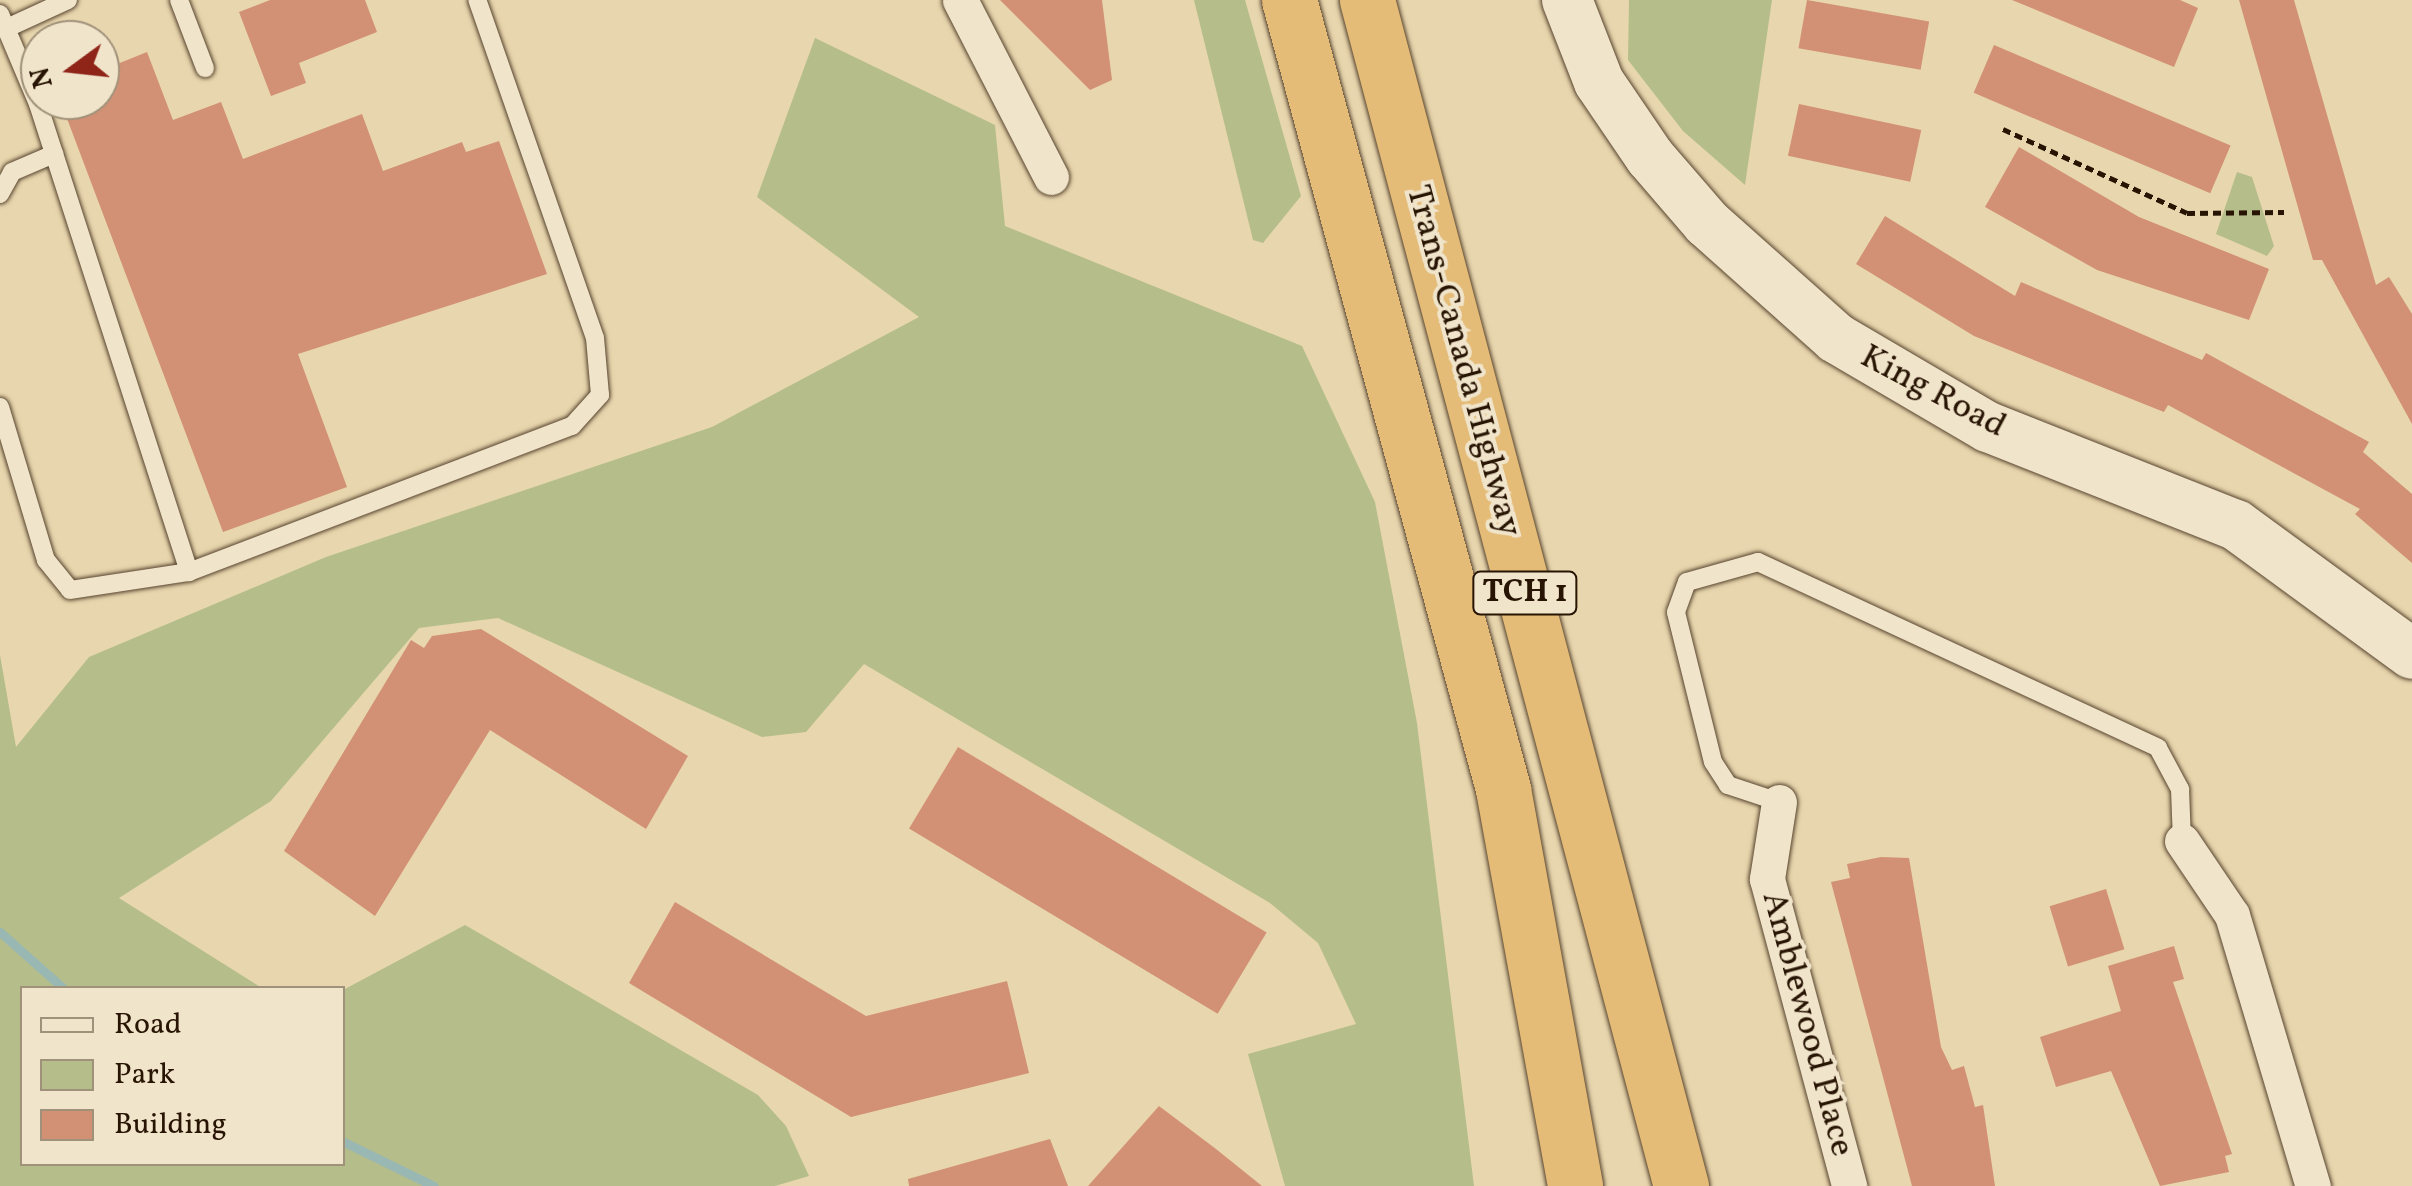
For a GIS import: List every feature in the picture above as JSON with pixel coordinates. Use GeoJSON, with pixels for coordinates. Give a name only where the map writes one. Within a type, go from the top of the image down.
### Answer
{"type":"FeatureCollection","features":[{"type":"Feature","properties":{"kind":"highway","name":"Trans-Canada Highway"},"geometry":{"type":"LineString","coordinates":[[1290,0],[1503,789],[1575,1186]]}},
{"type":"Feature","properties":{"kind":"highway","name":"Trans-Canada Highway"},"geometry":{"type":"LineString","coordinates":[[1366,0],[1681,1186]]}},
{"type":"Feature","properties":{"kind":"street"},"geometry":{"type":"LineString","coordinates":[[960,0],[1051,177]]}},
{"type":"Feature","properties":{"kind":"street","name":"King Road"},"geometry":{"type":"LineString","coordinates":[[1566,0],[1599,82],[1650,157],[1707,223],[1836,338],[1988,426],[2236,525],[2412,654]]}},
{"type":"Feature","properties":{"kind":"street","name":"Amblewood Place"},"geometry":{"type":"LineString","coordinates":[[1778,802],[1767,878],[1849,1186]]}},
{"type":"Feature","properties":{"kind":"street"},"geometry":{"type":"LineString","coordinates":[[2182,841],[2232,915],[2313,1186]]}},
{"type":"Feature","properties":{"kind":"lane"},"geometry":{"type":"LineString","coordinates":[[68,0],[4,21],[54,154],[190,572]]}},
{"type":"Feature","properties":{"kind":"lane"},"geometry":{"type":"LineString","coordinates":[[179,0],[205,68]]}},
{"type":"Feature","properties":{"kind":"lane"},"geometry":{"type":"LineString","coordinates":[[0,407],[46,560],[70,590],[190,572],[572,426],[600,395],[595,338],[477,0]]}},
{"type":"Feature","properties":{"kind":"lane"},"geometry":{"type":"LineString","coordinates":[[0,194],[12,172],[54,154]]}},
{"type":"Feature","properties":{"kind":"lane"},"geometry":{"type":"LineString","coordinates":[[1778,802],[1728,784],[1713,762],[1676,612],[1687,582],[1758,562],[2158,748],[2180,790],[2182,841]]}},
{"type":"Feature","properties":{"kind":"path"},"geometry":{"type":"LineString","coordinates":[[2003,129],[2187,213],[2284,212]]}},
{"type":"Feature","properties":{"kind":"green space"},"geometry":{"type":"Polygon","coordinates":[[[1194,0],[1245,0],[1301,196],[1263,243],[1253,240],[1194,0]]]}},
{"type":"Feature","properties":{"kind":"green space"},"geometry":{"type":"Polygon","coordinates":[[[1629,0],[1772,0],[1745,185],[1683,131],[1628,60],[1629,0]]]}},
{"type":"Feature","properties":{"kind":"green space"},"geometry":{"type":"Polygon","coordinates":[[[815,38],[995,125],[1005,226],[1302,346],[1375,502],[1417,723],[1474,1186],[1285,1186],[1248,1054],[1356,1024],[1318,943],[1270,903],[864,664],[806,732],[762,737],[498,618],[419,628],[271,801],[119,898],[259,986],[20,986],[20,1166],[345,1166],[345,989],[465,925],[758,1095],[786,1126],[809,1176],[775,1186],[0,1186],[0,655],[16,747],[89,657],[326,557],[712,427],[919,317],[757,197],[815,38]]]}},
{"type":"Feature","properties":{"kind":"green space"},"geometry":{"type":"Polygon","coordinates":[[[2237,172],[2252,177],[2274,246],[2267,256],[2216,234],[2237,172]]]}},
{"type":"Feature","properties":{"kind":"building"},"geometry":{"type":"Polygon","coordinates":[[[270,0],[365,0],[377,32],[299,63],[306,83],[271,96],[239,12],[270,0]]]}},
{"type":"Feature","properties":{"kind":"building"},"geometry":{"type":"Polygon","coordinates":[[[1000,0],[1102,0],[1112,80],[1090,90],[1000,0]]]}},
{"type":"Feature","properties":{"kind":"building"},"geometry":{"type":"Polygon","coordinates":[[[1807,0],[1929,22],[1921,70],[1798,48],[1807,0]]]}},
{"type":"Feature","properties":{"kind":"building"},"geometry":{"type":"Polygon","coordinates":[[[2012,0],[2180,0],[2198,8],[2174,67],[2012,0]]]}},
{"type":"Feature","properties":{"kind":"building"},"geometry":{"type":"Polygon","coordinates":[[[2239,0],[2294,0],[2376,285],[2389,277],[2412,314],[2412,424],[2322,260],[2313,260],[2239,0]]]}},
{"type":"Feature","properties":{"kind":"building"},"geometry":{"type":"Polygon","coordinates":[[[1994,45],[2231,145],[2210,193],[1974,93],[1994,45]]]}},
{"type":"Feature","properties":{"kind":"building"},"geometry":{"type":"Polygon","coordinates":[[[147,52],[173,120],[221,102],[243,159],[362,114],[383,171],[462,142],[466,152],[499,141],[547,274],[298,354],[347,487],[223,532],[68,120],[120,120],[120,63],[147,52]]]}},
{"type":"Feature","properties":{"kind":"building"},"geometry":{"type":"Polygon","coordinates":[[[1799,104],[1921,130],[1910,182],[1788,156],[1799,104]]]}},
{"type":"Feature","properties":{"kind":"building"},"geometry":{"type":"Polygon","coordinates":[[[2019,147],[2139,217],[2269,269],[2249,320],[2097,270],[1985,207],[2019,147]]]}},
{"type":"Feature","properties":{"kind":"building"},"geometry":{"type":"Polygon","coordinates":[[[1885,216],[2015,296],[2021,282],[2202,360],[2206,353],[2369,442],[2363,452],[2412,494],[2412,563],[2355,514],[2360,509],[2168,405],[2164,412],[1974,336],[1856,264],[1885,216]]]}},
{"type":"Feature","properties":{"kind":"building"},"geometry":{"type":"Polygon","coordinates":[[[481,629],[688,756],[646,829],[490,730],[375,916],[284,851],[411,640],[424,648],[432,636],[481,629]]]}},
{"type":"Feature","properties":{"kind":"building"},"geometry":{"type":"Polygon","coordinates":[[[958,747],[1267,932],[1218,1014],[909,828],[958,747]]]}},
{"type":"Feature","properties":{"kind":"building"},"geometry":{"type":"Polygon","coordinates":[[[1881,857],[1909,858],[1941,1047],[1952,1070],[1964,1066],[1975,1107],[1983,1105],[1995,1186],[1912,1186],[1831,882],[1850,878],[1847,864],[1881,857]]]}},
{"type":"Feature","properties":{"kind":"building"},"geometry":{"type":"Polygon","coordinates":[[[2106,889],[2124,949],[2068,966],[2050,906],[2106,889]]]}},
{"type":"Feature","properties":{"kind":"building"},"geometry":{"type":"Polygon","coordinates":[[[675,902],[866,1016],[1007,981],[1029,1073],[851,1117],[629,983],[675,902]]]}},
{"type":"Feature","properties":{"kind":"building"},"geometry":{"type":"Polygon","coordinates":[[[2174,946],[2184,979],[2173,982],[2232,1154],[2225,1156],[2229,1172],[2160,1186],[2111,1071],[2056,1087],[2040,1037],[2121,1011],[2108,966],[2174,946]]]}},
{"type":"Feature","properties":{"kind":"building"},"geometry":{"type":"Polygon","coordinates":[[[1159,1106],[1216,1149],[1262,1186],[1088,1186],[1159,1106]]]}},
{"type":"Feature","properties":{"kind":"building"},"geometry":{"type":"Polygon","coordinates":[[[1050,1139],[1068,1186],[909,1186],[908,1179],[1050,1139]]]}},
{"type":"Feature","properties":{"kind":"waterway"},"geometry":{"type":"LineString","coordinates":[[0,932],[61,986]]}},
{"type":"Feature","properties":{"kind":"waterway"},"geometry":{"type":"LineString","coordinates":[[345,1142],[434,1186]]}}]}
